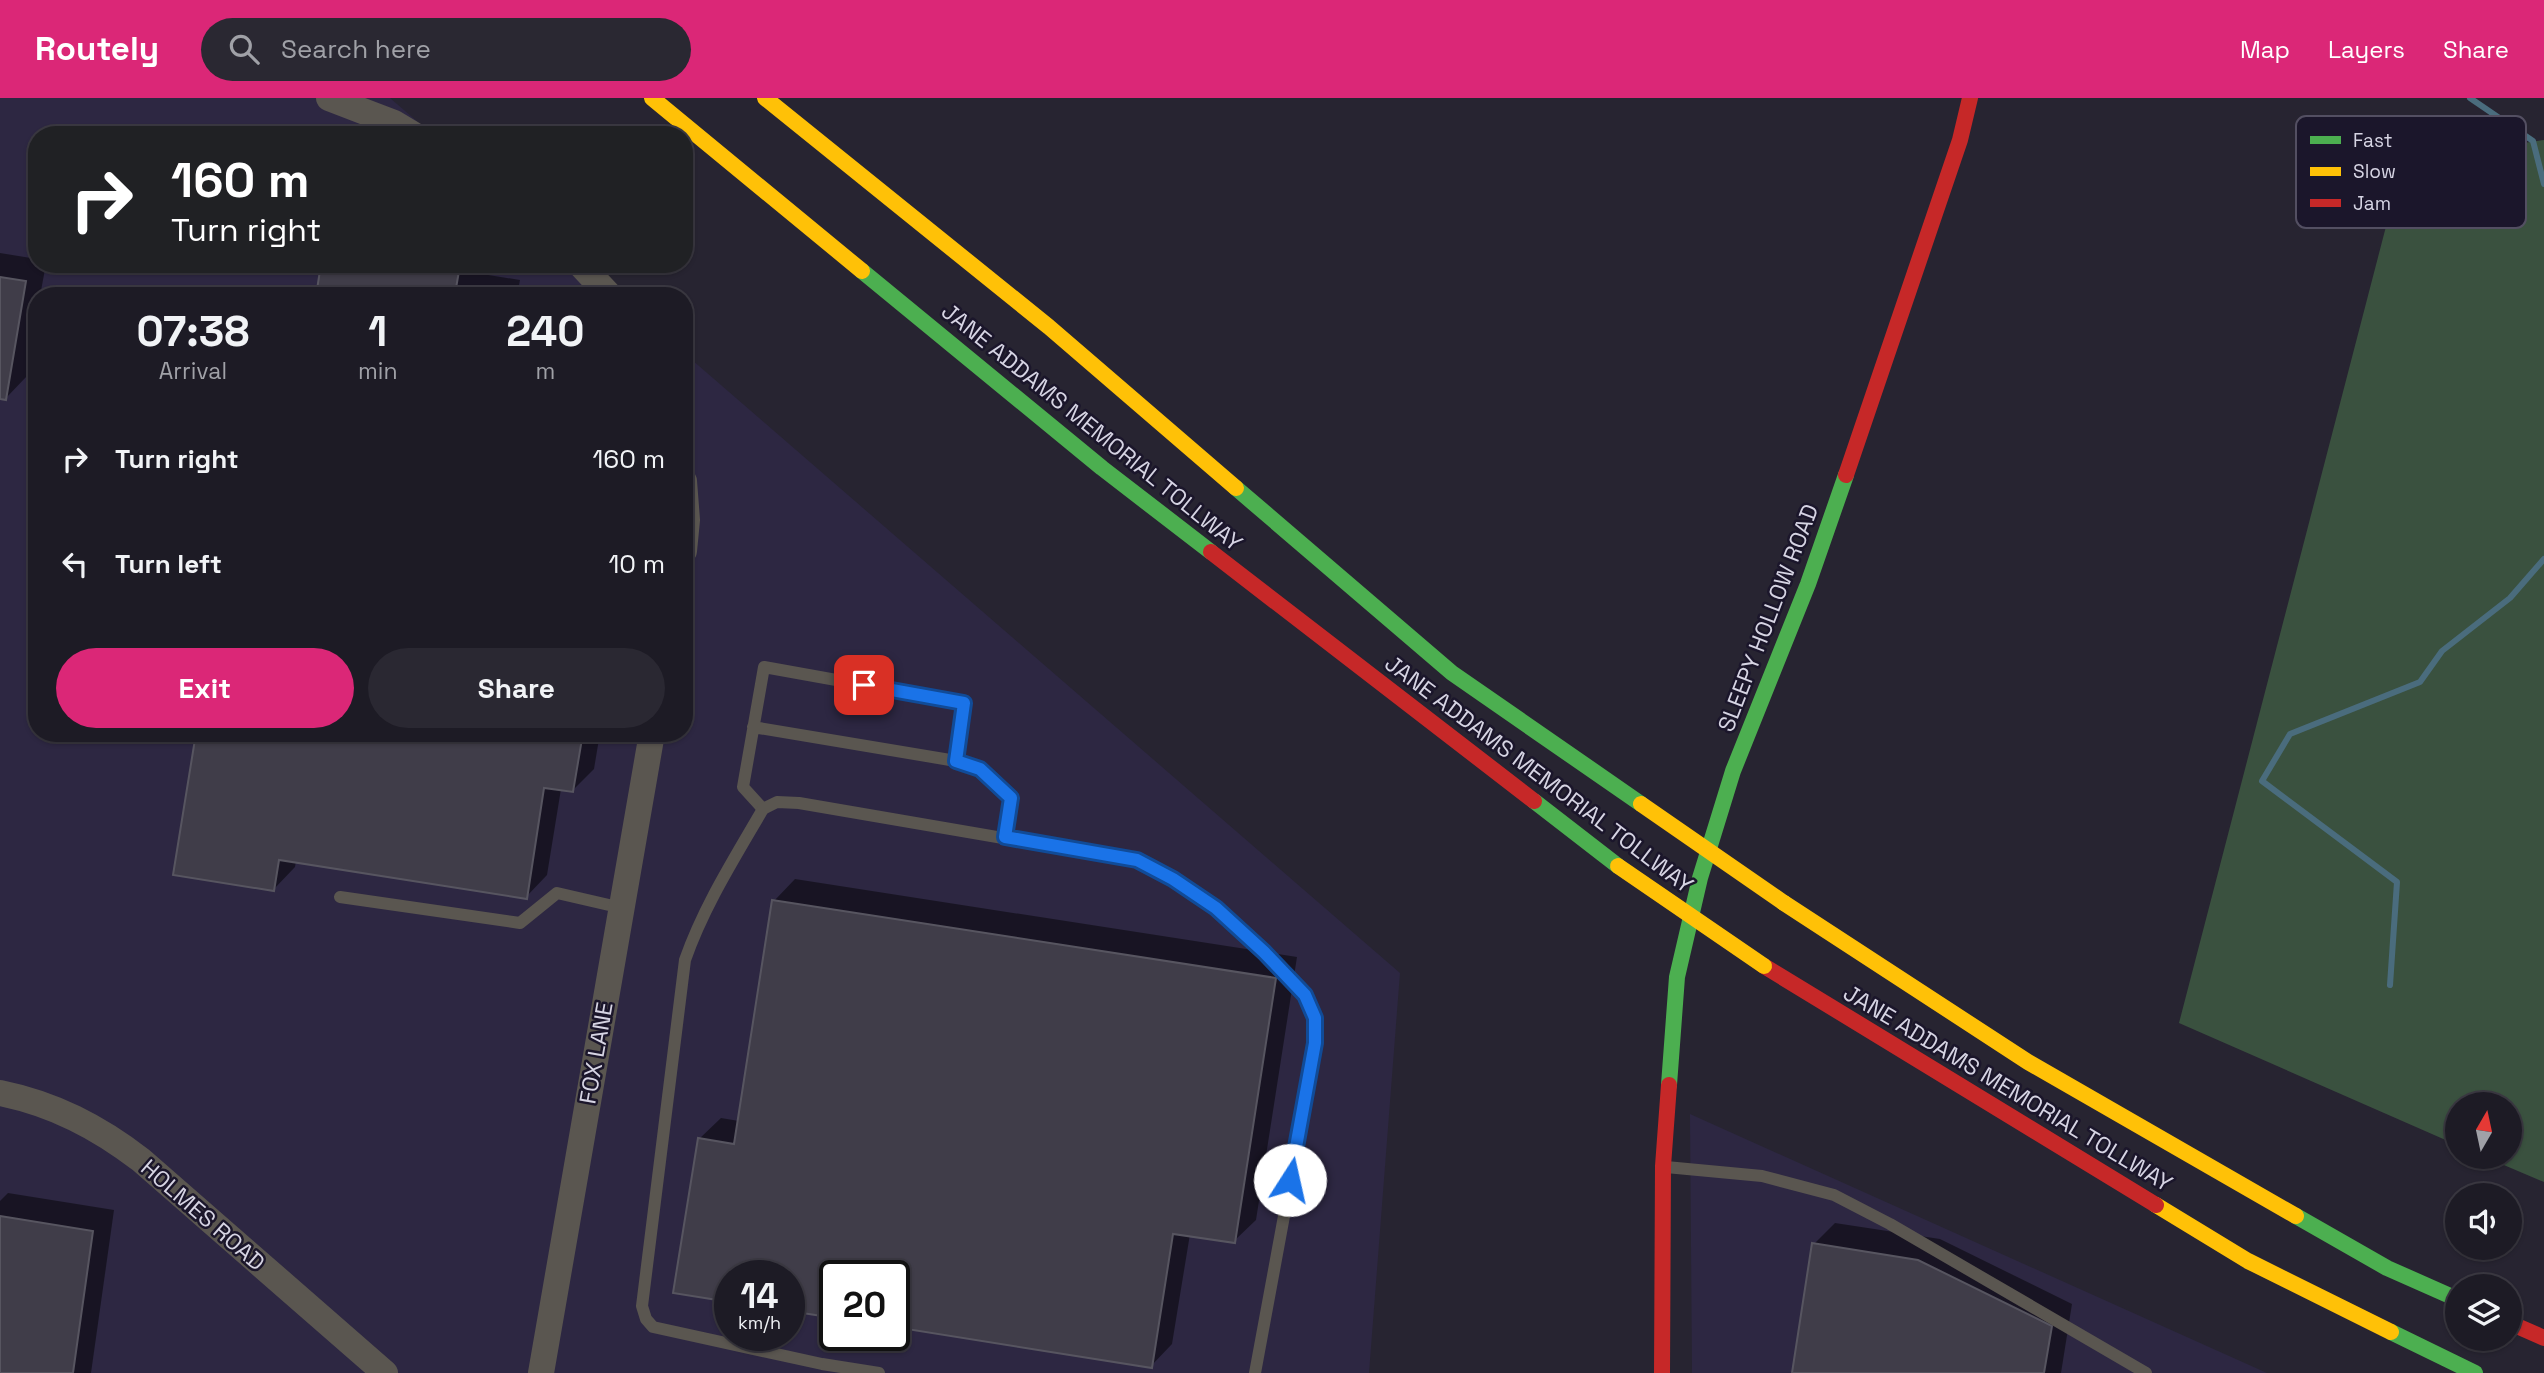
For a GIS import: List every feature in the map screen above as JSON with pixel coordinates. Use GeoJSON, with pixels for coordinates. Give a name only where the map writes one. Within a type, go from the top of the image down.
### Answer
{"type":"FeatureCollection","features":[{"type":"Feature","properties":{"kind":"main road","name":"JANE ADDAMS MEMORIAL TOLLWAY"},"geometry":{"type":"LineString","coordinates":[[652,98],[686,126]]}},
{"type":"Feature","properties":{"kind":"main road","name":"JANE ADDAMS MEMORIAL TOLLWAY"},"geometry":{"type":"LineString","coordinates":[[765,98],[1049,327],[1452,673],[1784,903],[2028,1062],[2387,1268],[2445,1294]]}},
{"type":"Feature","properties":{"kind":"main road","name":"SLEEPY HOLLOW ROAD"},"geometry":{"type":"LineString","coordinates":[[1662,1373],[1663,1166],[1677,977],[1700,878],[1733,771],[1808,584],[1888,355],[1959,140],[1970,98]]}},
{"type":"Feature","properties":{"kind":"main road","name":"JANE ADDAMS MEMORIAL TOLLWAY"},"geometry":{"type":"LineString","coordinates":[[693,132],[1102,468],[1618,866],[1764,966],[2248,1261],[2475,1373]]}},
{"type":"Feature","properties":{"kind":"main road"},"geometry":{"type":"LineString","coordinates":[[2522,1323],[2544,1329]]}},
{"type":"Feature","properties":{"kind":"main road"},"geometry":{"type":"LineString","coordinates":[[2522,1326],[2544,1338]]}},
{"type":"Feature","properties":{"kind":"street"},"geometry":{"type":"LineString","coordinates":[[329,98],[399,126]]}},
{"type":"Feature","properties":{"kind":"street"},"geometry":{"type":"LineString","coordinates":[[588,273],[601,287]]}},
{"type":"Feature","properties":{"kind":"street","name":"FOX LANE"},"geometry":{"type":"LineString","coordinates":[[541,1373],[650,742]]}},
{"type":"Feature","properties":{"kind":"street","name":"HOLMES ROAD"},"geometry":{"type":"LineString","coordinates":[[0,1093],[29,1099],[68,1113],[117,1141],[385,1373]]}},
{"type":"Feature","properties":{"kind":"lane"},"geometry":{"type":"LineString","coordinates":[[763,809],[743,787],[764,667],[964,703],[956,761]]}},
{"type":"Feature","properties":{"kind":"lane"},"geometry":{"type":"LineString","coordinates":[[753,727],[956,761],[980,769],[1011,798],[1005,837]]}},
{"type":"Feature","properties":{"kind":"lane"},"geometry":{"type":"LineString","coordinates":[[879,1373],[822,1369],[653,1327],[646,1319],[642,1306],[685,960],[713,894],[763,809],[777,802],[799,803],[1137,860],[1173,879],[1216,908],[1305,995],[1315,1018],[1315,1043],[1255,1373]]}},
{"type":"Feature","properties":{"kind":"lane"},"geometry":{"type":"LineString","coordinates":[[340,897],[520,923],[557,893],[622,908]]}},
{"type":"Feature","properties":{"kind":"lane"},"geometry":{"type":"LineString","coordinates":[[1663,1166],[1762,1176],[1834,1195],[1890,1224],[2146,1373]]}},
{"type":"Feature","properties":{"kind":"shaded area"},"geometry":{"type":"Polygon","coordinates":[[[0,98],[390,98],[423,126],[28,126],[28,273],[592,273],[608,287],[28,287],[28,742],[693,742],[693,361],[1400,973],[1369,1373],[0,1373],[0,98]]]}},
{"type":"Feature","properties":{"kind":"shaded area"},"geometry":{"type":"Polygon","coordinates":[[[1690,1114],[2267,1373],[1692,1373],[1690,1114]]]}},
{"type":"Feature","properties":{"kind":"green space"},"geometry":{"type":"Polygon","coordinates":[[[2544,140],[2544,1182],[2513,1169],[2522,1169],[2522,1092],[2445,1092],[2445,1140],[2179,1023],[2386,228],[2526,228],[2526,143],[2544,140]]]}},
{"type":"Feature","properties":{"kind":"building"},"geometry":{"type":"Polygon","coordinates":[[[320,273],[459,273],[456,287],[317,287],[320,273]]]}},
{"type":"Feature","properties":{"kind":"building"},"geometry":{"type":"Polygon","coordinates":[[[0,277],[26,281],[6,400],[0,399],[0,277]]]}},
{"type":"Feature","properties":{"kind":"building"},"geometry":{"type":"Polygon","coordinates":[[[195,742],[581,742],[573,792],[544,788],[527,899],[279,860],[274,891],[173,875],[195,742]]]}},
{"type":"Feature","properties":{"kind":"building"},"geometry":{"type":"Polygon","coordinates":[[[772,900],[1276,978],[1235,1243],[1173,1234],[1152,1368],[910,1330],[910,1260],[819,1260],[819,1316],[805,1313],[805,1260],[714,1260],[714,1299],[673,1293],[698,1138],[734,1144],[772,900]]]}},
{"type":"Feature","properties":{"kind":"building"},"geometry":{"type":"Polygon","coordinates":[[[0,1216],[93,1231],[73,1373],[0,1373],[0,1216]]]}},
{"type":"Feature","properties":{"kind":"building"},"geometry":{"type":"Polygon","coordinates":[[[1812,1243],[1918,1260],[2052,1326],[2044,1373],[1792,1373],[1812,1243]]]}},
{"type":"Feature","properties":{"kind":"waterway"},"geometry":{"type":"LineString","coordinates":[[2470,98],[2496,116]]}},
{"type":"Feature","properties":{"kind":"waterway"},"geometry":{"type":"LineString","coordinates":[[2526,136],[2533,141],[2544,184]]}},
{"type":"Feature","properties":{"kind":"waterway"},"geometry":{"type":"LineString","coordinates":[[2390,985],[2397,882],[2262,781],[2290,734],[2420,682],[2442,651],[2510,598],[2544,559]]}},
{"type":"Feature","properties":{"kind":"traffic: fast"},"geometry":{"type":"LineString","coordinates":[[862,271],[1102,468],[1211,552]]}},
{"type":"Feature","properties":{"kind":"traffic: fast"},"geometry":{"type":"LineString","coordinates":[[1669,1085],[1677,977],[1700,878],[1733,771],[1808,584],[1846,475]]}},
{"type":"Feature","properties":{"kind":"traffic: fast"},"geometry":{"type":"LineString","coordinates":[[1236,488],[1452,673],[1641,804]]}},
{"type":"Feature","properties":{"kind":"traffic: fast"},"geometry":{"type":"LineString","coordinates":[[1534,801],[1618,866]]}},
{"type":"Feature","properties":{"kind":"traffic: fast"},"geometry":{"type":"LineString","coordinates":[[2296,1216],[2387,1268],[2445,1294]]}},
{"type":"Feature","properties":{"kind":"traffic: fast"},"geometry":{"type":"LineString","coordinates":[[2391,1332],[2475,1373]]}},
{"type":"Feature","properties":{"kind":"traffic: slow"},"geometry":{"type":"LineString","coordinates":[[652,98],[686,126]]}},
{"type":"Feature","properties":{"kind":"traffic: slow"},"geometry":{"type":"LineString","coordinates":[[765,98],[1049,327],[1236,488]]}},
{"type":"Feature","properties":{"kind":"traffic: slow"},"geometry":{"type":"LineString","coordinates":[[693,132],[862,271]]}},
{"type":"Feature","properties":{"kind":"traffic: slow"},"geometry":{"type":"LineString","coordinates":[[1641,804],[1784,903]]}},
{"type":"Feature","properties":{"kind":"traffic: slow"},"geometry":{"type":"LineString","coordinates":[[1618,866],[1764,966]]}},
{"type":"Feature","properties":{"kind":"traffic: slow"},"geometry":{"type":"LineString","coordinates":[[1784,903],[2028,1062],[2296,1216]]}},
{"type":"Feature","properties":{"kind":"traffic: slow"},"geometry":{"type":"LineString","coordinates":[[2156,1205],[2248,1261],[2391,1332]]}},
{"type":"Feature","properties":{"kind":"traffic: jam"},"geometry":{"type":"LineString","coordinates":[[1846,475],[1960,140],[1970,98]]}},
{"type":"Feature","properties":{"kind":"traffic: jam"},"geometry":{"type":"LineString","coordinates":[[1211,552],[1534,801]]}},
{"type":"Feature","properties":{"kind":"traffic: jam"},"geometry":{"type":"LineString","coordinates":[[1764,966],[2156,1205]]}},
{"type":"Feature","properties":{"kind":"traffic: jam"},"geometry":{"type":"LineString","coordinates":[[1662,1373],[1663,1166],[1669,1085]]}},
{"type":"Feature","properties":{"kind":"traffic: jam"},"geometry":{"type":"LineString","coordinates":[[2522,1328],[2544,1338]]}},
{"type":"Feature","properties":{"kind":"route"},"geometry":{"type":"LineString","coordinates":[[864,685],[964,703],[956,761],[980,769],[1011,798],[1005,837],[1137,860],[1173,879],[1216,908],[1305,995],[1315,1018],[1315,1043],[1290,1180]]}}]}
